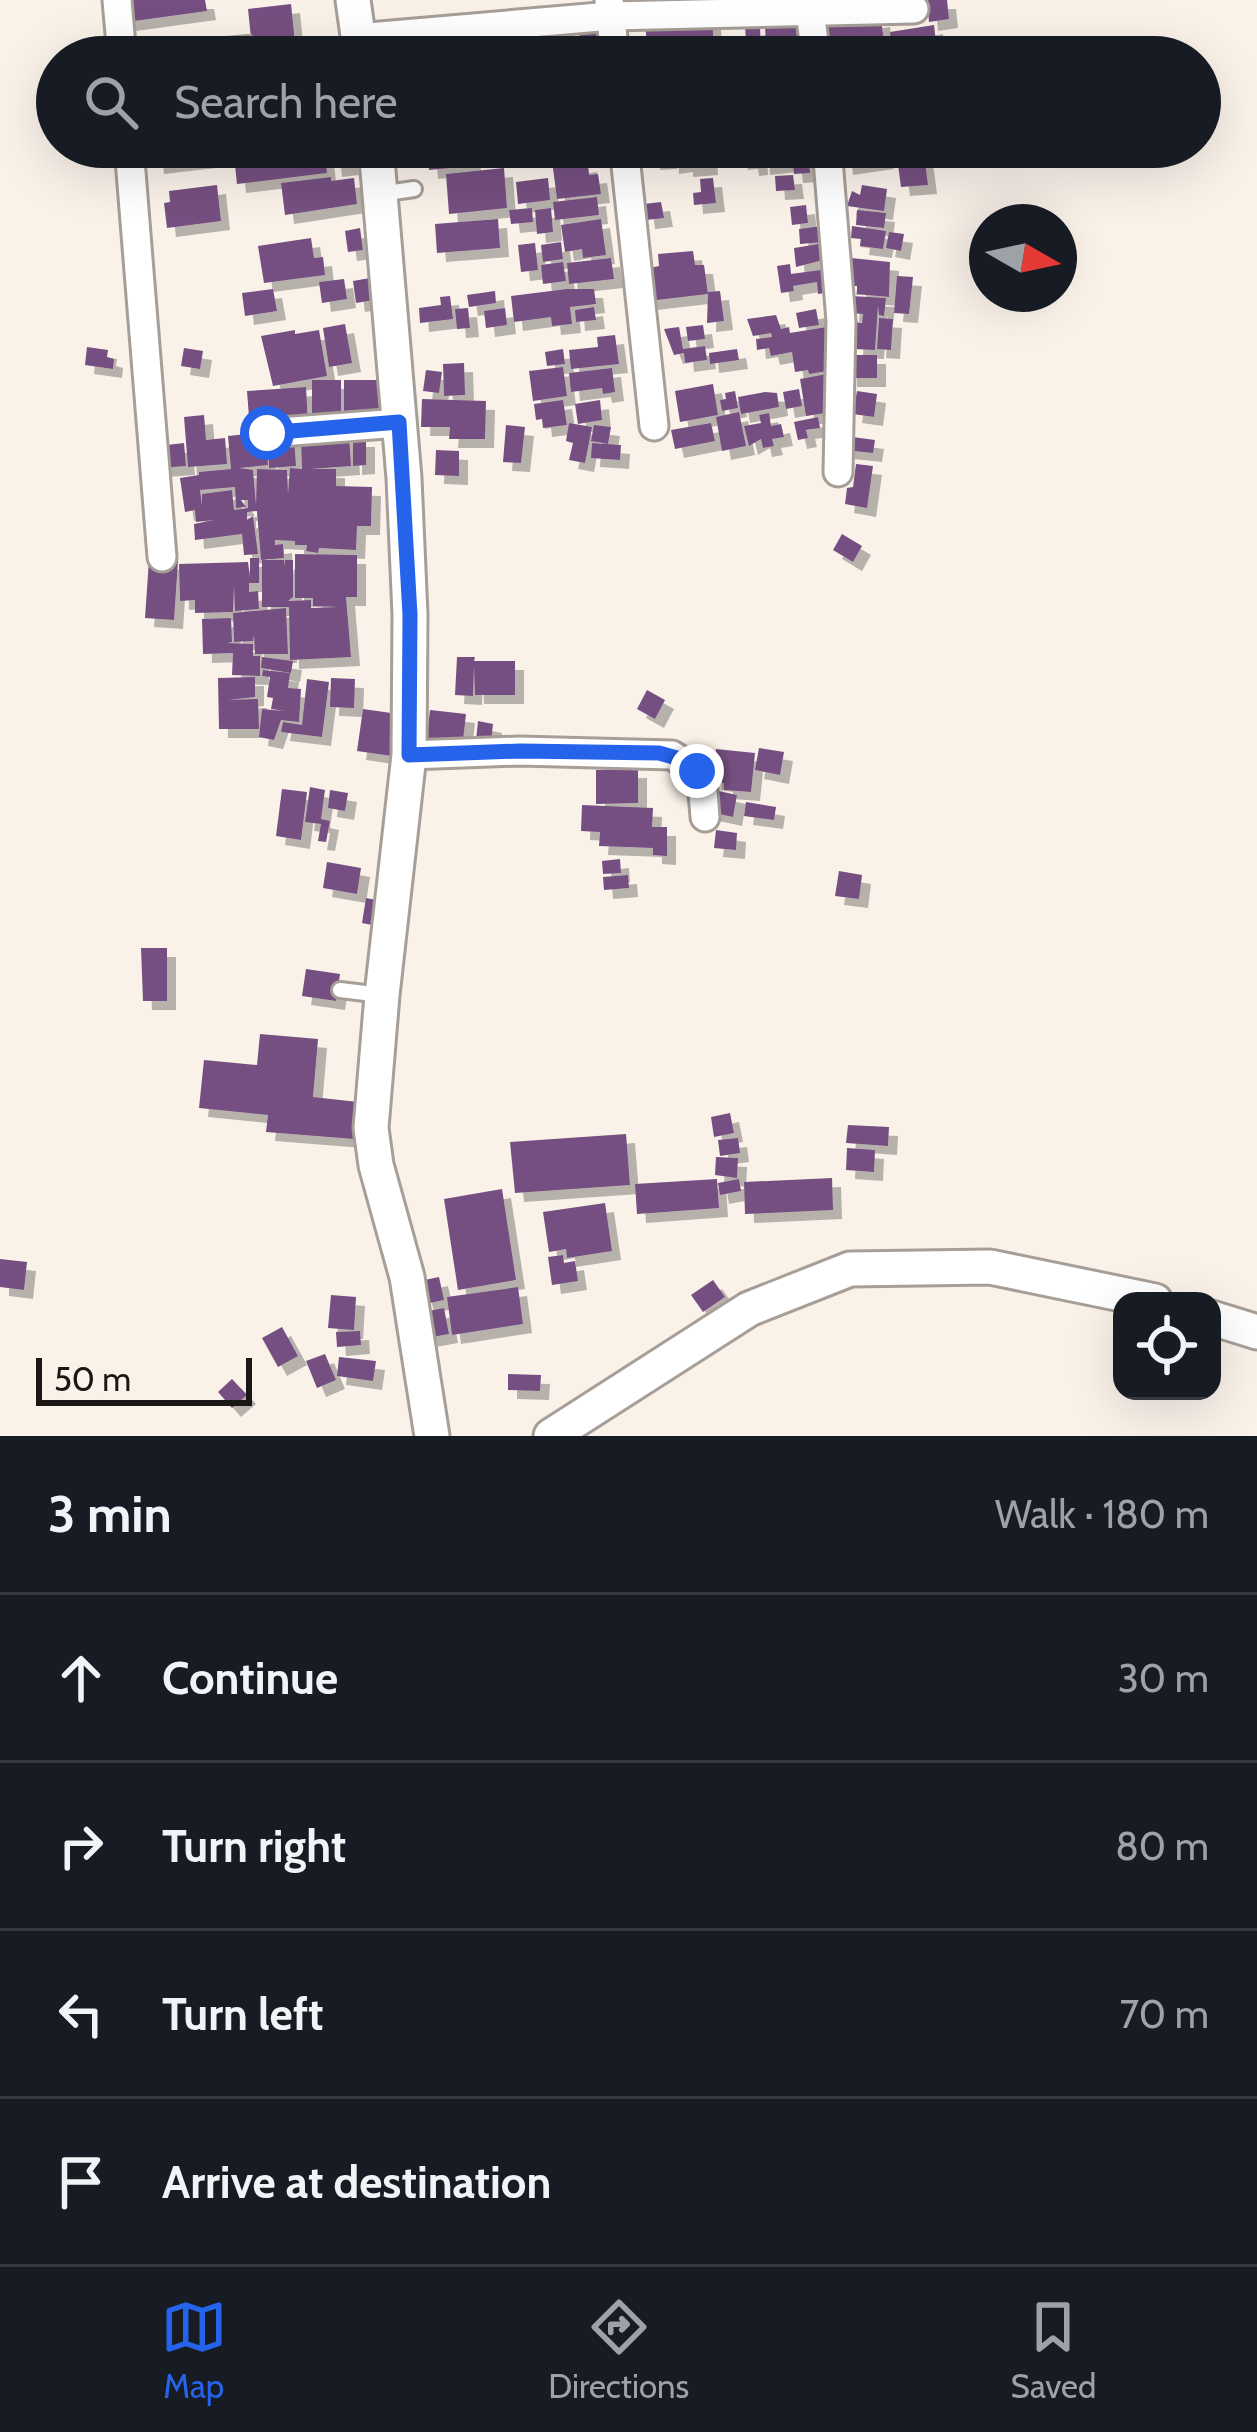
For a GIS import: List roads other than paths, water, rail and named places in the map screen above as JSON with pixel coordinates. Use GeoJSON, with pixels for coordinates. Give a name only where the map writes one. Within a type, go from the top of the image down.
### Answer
{"type":"FeatureCollection","features":[{"type":"Feature","properties":{"kind":"street"},"geometry":{"type":"LineString","coordinates":[[117,0],[120,36]]}},
{"type":"Feature","properties":{"kind":"street"},"geometry":{"type":"LineString","coordinates":[[353,0],[358,36]]}},
{"type":"Feature","properties":{"kind":"street"},"geometry":{"type":"LineString","coordinates":[[434,36],[610,8],[914,9]]}},
{"type":"Feature","properties":{"kind":"street"},"geometry":{"type":"LineString","coordinates":[[810,11],[813,36]]}},
{"type":"Feature","properties":{"kind":"street"},"geometry":{"type":"LineString","coordinates":[[131,168],[162,557]]}},
{"type":"Feature","properties":{"kind":"street"},"geometry":{"type":"LineString","coordinates":[[378,168],[410,615],[409,755],[371,1128],[406,1277],[432,1436]]}},
{"type":"Feature","properties":{"kind":"street"},"geometry":{"type":"LineString","coordinates":[[626,168],[653,426]]}},
{"type":"Feature","properties":{"kind":"street"},"geometry":{"type":"LineString","coordinates":[[829,168],[841,321],[838,472]]}},
{"type":"Feature","properties":{"kind":"street"},"geometry":{"type":"LineString","coordinates":[[267,433],[399,422]]}},
{"type":"Feature","properties":{"kind":"street"},"geometry":{"type":"LineString","coordinates":[[409,755],[568,751],[672,755],[697,771],[702,780],[705,817]]}},
{"type":"Feature","properties":{"kind":"street"},"geometry":{"type":"LineString","coordinates":[[551,1436],[749,1309],[850,1269],[990,1267],[1113,1292]]}},
{"type":"Feature","properties":{"kind":"street"},"geometry":{"type":"LineString","coordinates":[[1221,1321],[1257,1332]]}},
{"type":"Feature","properties":{"kind":"lane"},"geometry":{"type":"LineString","coordinates":[[380,194],[415,190]]}},
{"type":"Feature","properties":{"kind":"lane"},"geometry":{"type":"LineString","coordinates":[[340,990],[382,995]]}}]}
